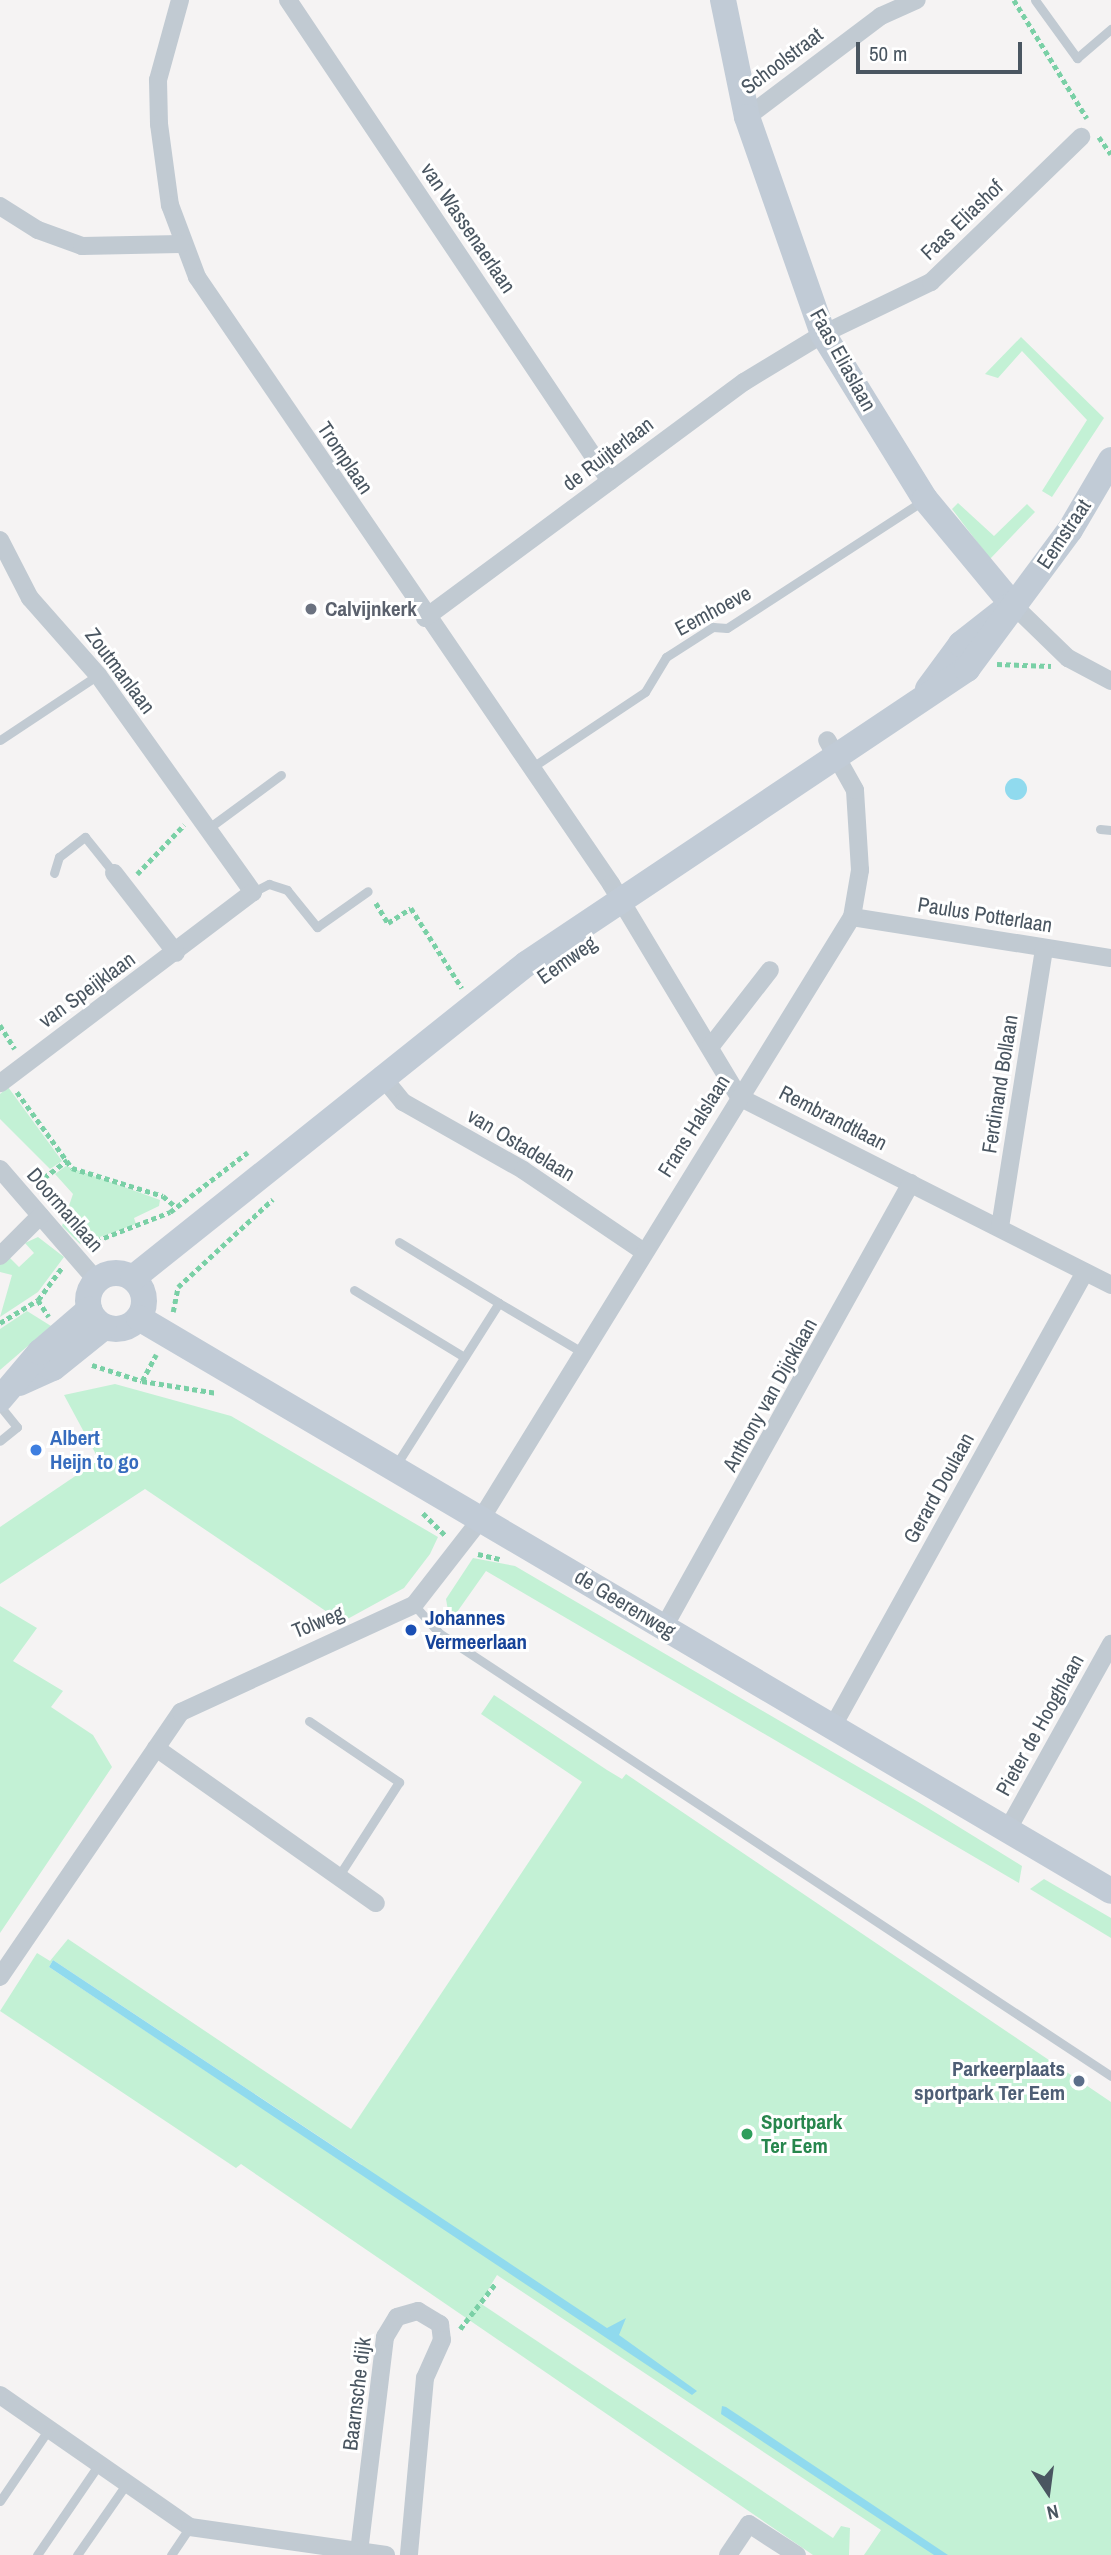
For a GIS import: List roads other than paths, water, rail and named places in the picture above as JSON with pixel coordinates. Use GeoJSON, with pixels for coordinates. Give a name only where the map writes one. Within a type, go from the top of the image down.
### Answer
{"type":"FeatureCollection","features":[{"type":"Feature","properties":{"kind":"main road","name":"Faas Eliaslaan"},"geometry":{"type":"LineString","coordinates":[[723,0],[747,117],[823,334],[925,499],[1012,604]]}},
{"type":"Feature","properties":{"kind":"main road","name":"Eemstraat"},"geometry":{"type":"LineString","coordinates":[[1012,604],[1070,530],[1111,460]]}},
{"type":"Feature","properties":{"kind":"main road","name":"Eemweg"},"geometry":{"type":"LineString","coordinates":[[133,1278],[381,1075],[832,748],[923,696],[976,659],[1012,604]]}},
{"type":"Feature","properties":{"kind":"main road","name":"Eemweg"},"geometry":{"type":"LineString","coordinates":[[923,696],[955,650],[1012,604]]}},
{"type":"Feature","properties":{"kind":"main road"},"geometry":{"type":"LineString","coordinates":[[110,1273],[133,1278],[144,1297],[139,1318],[123,1328],[97,1318],[96,1280],[110,1273]]}},
{"type":"Feature","properties":{"kind":"main road"},"geometry":{"type":"LineString","coordinates":[[9,1391],[40,1352],[97,1318]]}},
{"type":"Feature","properties":{"kind":"main road","name":"de Geerenweg"},"geometry":{"type":"LineString","coordinates":[[139,1318],[1111,1891]]}},
{"type":"Feature","properties":{"kind":"street","name":"Tromplaan"},"geometry":{"type":"LineString","coordinates":[[180,0],[158,80],[170,205],[180,244],[425,618],[620,900]]}},
{"type":"Feature","properties":{"kind":"street","name":"van Wassenaerlaan"},"geometry":{"type":"LineString","coordinates":[[288,0],[610,481]]}},
{"type":"Feature","properties":{"kind":"street","name":"Schoolstraat"},"geometry":{"type":"LineString","coordinates":[[747,117],[881,16],[917,0]]}},
{"type":"Feature","properties":{"kind":"street","name":"Faas Eliashof"},"geometry":{"type":"LineString","coordinates":[[823,334],[931,282],[1089,130]]}},
{"type":"Feature","properties":{"kind":"street"},"geometry":{"type":"LineString","coordinates":[[0,206],[38,230],[82,246],[180,244]]}},
{"type":"Feature","properties":{"kind":"street","name":"de Ruijterlaan"},"geometry":{"type":"LineString","coordinates":[[425,618],[744,382],[823,334]]}},
{"type":"Feature","properties":{"kind":"street","name":"Zoutmanlaan"},"geometry":{"type":"LineString","coordinates":[[0,540],[30,597],[98,676],[206,830]]}},
{"type":"Feature","properties":{"kind":"street"},"geometry":{"type":"LineString","coordinates":[[1012,604],[1068,658],[1111,681]]}},
{"type":"Feature","properties":{"kind":"street","name":"Frans Halslaan"},"geometry":{"type":"LineString","coordinates":[[481,1519],[641,1251],[852,917],[860,870],[857,805],[832,748]]}},
{"type":"Feature","properties":{"kind":"street"},"geometry":{"type":"LineString","coordinates":[[206,830],[253,892]]}},
{"type":"Feature","properties":{"kind":"street"},"geometry":{"type":"LineString","coordinates":[[114,873],[176,953]]}},
{"type":"Feature","properties":{"kind":"street","name":"van Speijklaan"},"geometry":{"type":"LineString","coordinates":[[3,1080],[176,953],[253,892]]}},
{"type":"Feature","properties":{"kind":"street"},"geometry":{"type":"LineString","coordinates":[[620,900],[740,1097]]}},
{"type":"Feature","properties":{"kind":"street","name":"Paulus Potterlaan"},"geometry":{"type":"LineString","coordinates":[[852,917],[1111,958]]}},
{"type":"Feature","properties":{"kind":"street","name":"Ferdinand Bollaan"},"geometry":{"type":"LineString","coordinates":[[1000,1227],[1044,948]]}},
{"type":"Feature","properties":{"kind":"street"},"geometry":{"type":"LineString","coordinates":[[711,1046],[770,970]]}},
{"type":"Feature","properties":{"kind":"street","name":"van Ostadelaan"},"geometry":{"type":"LineString","coordinates":[[381,1075],[403,1102],[523,1170],[641,1251]]}},
{"type":"Feature","properties":{"kind":"street","name":"Rembrandtlaan"},"geometry":{"type":"LineString","coordinates":[[740,1097],[1111,1285]]}},
{"type":"Feature","properties":{"kind":"street","name":"Doormanlaan"},"geometry":{"type":"LineString","coordinates":[[0,1169],[96,1280]]}},
{"type":"Feature","properties":{"kind":"street","name":"Anthony van Dijcklaan"},"geometry":{"type":"LineString","coordinates":[[664,1627],[911,1183]]}},
{"type":"Feature","properties":{"kind":"street"},"geometry":{"type":"LineString","coordinates":[[0,1256],[40,1216]]}},
{"type":"Feature","properties":{"kind":"street","name":"Gerard Doulaan"},"geometry":{"type":"LineString","coordinates":[[833,1726],[1085,1272]]}},
{"type":"Feature","properties":{"kind":"street","name":"Tolweg"},"geometry":{"type":"LineString","coordinates":[[0,1977],[181,1712],[209,1695],[414,1605],[481,1519]]}},
{"type":"Feature","properties":{"kind":"street","name":"Pieter de Hooghlaan"},"geometry":{"type":"LineString","coordinates":[[1008,1829],[1111,1644]]}},
{"type":"Feature","properties":{"kind":"street"},"geometry":{"type":"LineString","coordinates":[[156,1748],[376,1903]]}},
{"type":"Feature","properties":{"kind":"street","name":"Baarnsche dijk"},"geometry":{"type":"LineString","coordinates":[[359,2552],[389,2326],[418,2311],[433,2318],[442,2332],[425,2378],[408,2555]]}},
{"type":"Feature","properties":{"kind":"street"},"geometry":{"type":"LineString","coordinates":[[0,2395],[190,2527],[386,2555]]}},
{"type":"Feature","properties":{"kind":"street"},"geometry":{"type":"LineString","coordinates":[[728,2555],[749,2524],[797,2555]]}},
{"type":"Feature","properties":{"kind":"lane"},"geometry":{"type":"LineString","coordinates":[[1035,0],[1077,58],[1111,29]]}},
{"type":"Feature","properties":{"kind":"lane","name":"Eemhoeve"},"geometry":{"type":"LineString","coordinates":[[530,768],[645,692],[666,656],[713,627],[727,628],[925,499]]}},
{"type":"Feature","properties":{"kind":"lane"},"geometry":{"type":"LineString","coordinates":[[0,740],[98,676]]}},
{"type":"Feature","properties":{"kind":"lane"},"geometry":{"type":"LineString","coordinates":[[206,830],[281,775]]}},
{"type":"Feature","properties":{"kind":"lane"},"geometry":{"type":"LineString","coordinates":[[1100,829],[1111,830]]}},
{"type":"Feature","properties":{"kind":"lane"},"geometry":{"type":"LineString","coordinates":[[54,873],[58,857],[85,837],[114,873]]}},
{"type":"Feature","properties":{"kind":"lane"},"geometry":{"type":"LineString","coordinates":[[253,892],[269,884],[287,890],[317,928],[368,891]]}},
{"type":"Feature","properties":{"kind":"lane"},"geometry":{"type":"LineString","coordinates":[[398,1242],[582,1352]]}},
{"type":"Feature","properties":{"kind":"lane"},"geometry":{"type":"LineString","coordinates":[[354,1290],[464,1357]]}},
{"type":"Feature","properties":{"kind":"lane"},"geometry":{"type":"LineString","coordinates":[[394,1468],[499,1303]]}},
{"type":"Feature","properties":{"kind":"lane"},"geometry":{"type":"LineString","coordinates":[[0,1406],[17,1427],[0,1441]]}},
{"type":"Feature","properties":{"kind":"lane"},"geometry":{"type":"LineString","coordinates":[[414,1605],[439,1633],[1111,2076]]}},
{"type":"Feature","properties":{"kind":"lane"},"geometry":{"type":"LineString","coordinates":[[309,1721],[399,1782],[338,1877]]}},
{"type":"Feature","properties":{"kind":"lane"},"geometry":{"type":"LineString","coordinates":[[0,2501],[49,2429]]}},
{"type":"Feature","properties":{"kind":"lane"},"geometry":{"type":"LineString","coordinates":[[37,2555],[99,2464]]}},
{"type":"Feature","properties":{"kind":"lane"},"geometry":{"type":"LineString","coordinates":[[77,2555],[127,2483]]}},
{"type":"Feature","properties":{"kind":"lane"},"geometry":{"type":"LineString","coordinates":[[171,2555],[190,2527]]}},
{"type":"Feature","properties":{"kind":"water"},"geometry":{"type":"Polygon","coordinates":[[[1012,778],[1020,778],[1027,785],[1027,793],[1020,800],[1012,800],[1005,793],[1005,785],[1012,778]]]}},
{"type":"Feature","properties":{"kind":"water"},"geometry":{"type":"Polygon","coordinates":[[[53,1960],[607,2328],[626,2318],[619,2335],[697,2391],[692,2395],[49,1967],[53,1960]]]}},
{"type":"Feature","properties":{"kind":"water"},"geometry":{"type":"Polygon","coordinates":[[[722,2406],[948,2555],[934,2555],[721,2414],[722,2406]]]}},
{"type":"Feature","properties":{"kind":"place","name":"Calvijnkerk"},"geometry":{"type":"Point","coordinates":[311,609]}},
{"type":"Feature","properties":{"kind":"place","name":"Albert Heijn to go"},"geometry":{"type":"Point","coordinates":[36,1450]}},
{"type":"Feature","properties":{"kind":"place","name":"Johannes Vermeerlaan"},"geometry":{"type":"Point","coordinates":[411,1630]}},
{"type":"Feature","properties":{"kind":"place","name":"Parkeerplaats sportpark Ter Eem"},"geometry":{"type":"Point","coordinates":[1079,2081]}},
{"type":"Feature","properties":{"kind":"place","name":"Sportpark Ter Eem"},"geometry":{"type":"Point","coordinates":[747,2134]}}]}
